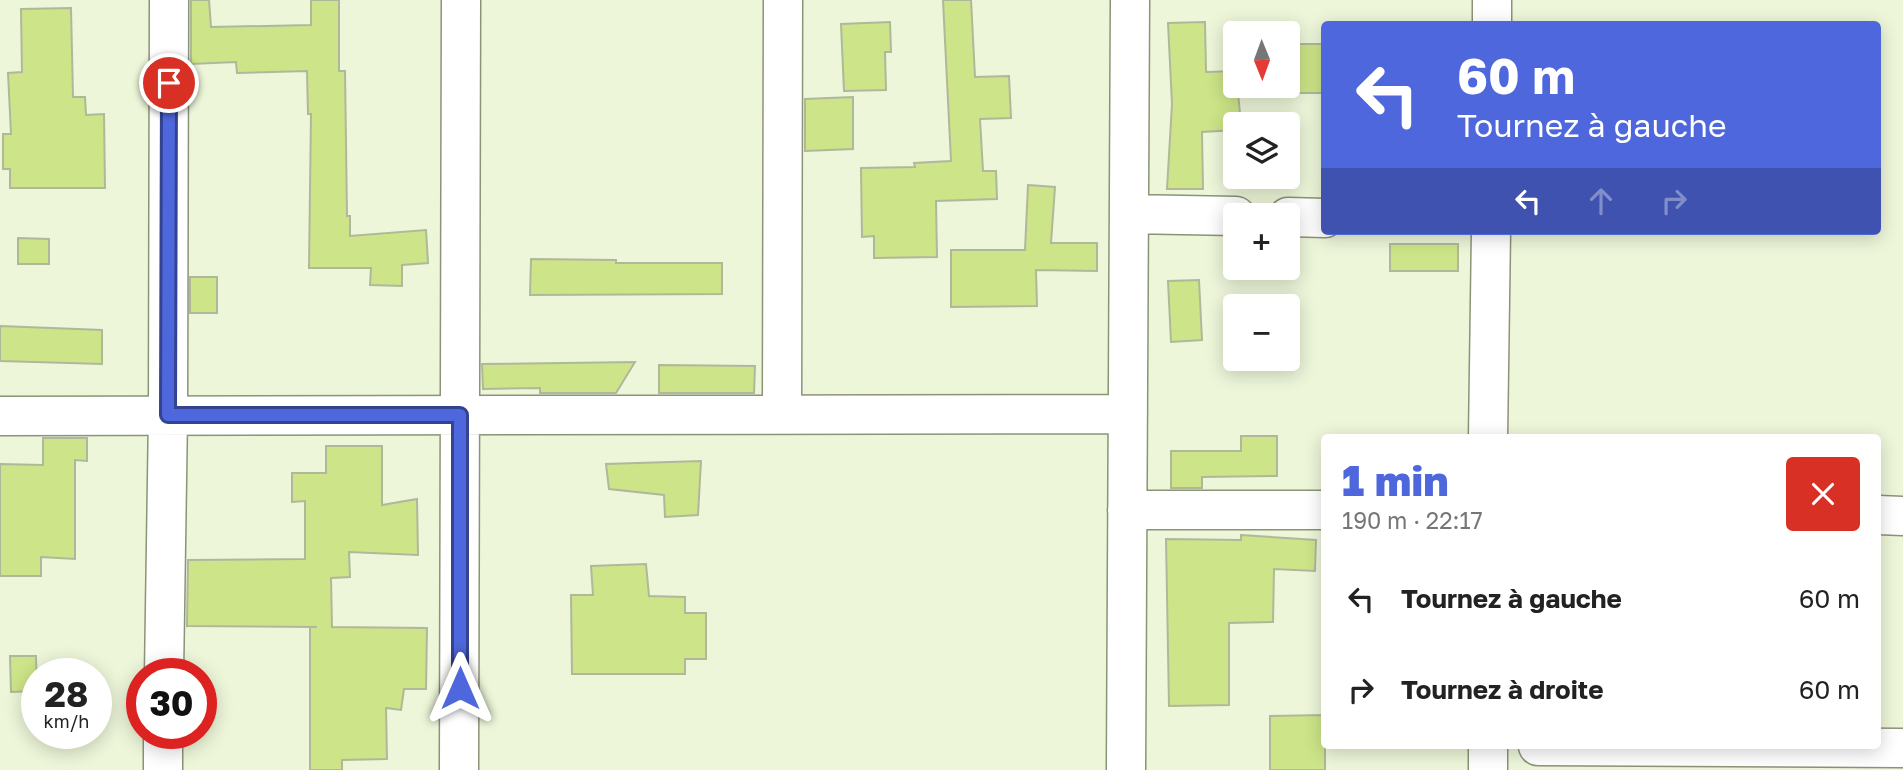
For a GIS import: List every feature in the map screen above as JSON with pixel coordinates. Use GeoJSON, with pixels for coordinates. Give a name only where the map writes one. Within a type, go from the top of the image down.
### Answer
{"type":"FeatureCollection","features":[{"type":"Feature","properties":{"kind":"street"},"geometry":{"type":"LineString","coordinates":[[164,658],[169,0]]}},
{"type":"Feature","properties":{"kind":"street"},"geometry":{"type":"LineString","coordinates":[[459,770],[461,0]]}},
{"type":"Feature","properties":{"kind":"street"},"geometry":{"type":"LineString","coordinates":[[782,414],[783,0]]}},
{"type":"Feature","properties":{"kind":"street"},"geometry":{"type":"LineString","coordinates":[[1126,770],[1130,0]]}},
{"type":"Feature","properties":{"kind":"street"},"geometry":{"type":"LineString","coordinates":[[1492,0],[1492,21]]}},
{"type":"Feature","properties":{"kind":"street"},"geometry":{"type":"LineString","coordinates":[[1129,214],[1223,216]]}},
{"type":"Feature","properties":{"kind":"street"},"geometry":{"type":"LineString","coordinates":[[1300,217],[1321,218]]}},
{"type":"Feature","properties":{"kind":"street"},"geometry":{"type":"LineString","coordinates":[[1488,434],[1491,235]]}},
{"type":"Feature","properties":{"kind":"street"},"geometry":{"type":"LineString","coordinates":[[0,416],[1128,414]]}},
{"type":"Feature","properties":{"kind":"street"},"geometry":{"type":"LineString","coordinates":[[1127,510],[1321,510]]}},
{"type":"Feature","properties":{"kind":"street"},"geometry":{"type":"LineString","coordinates":[[1881,515],[1903,516]]}},
{"type":"Feature","properties":{"kind":"street"},"geometry":{"type":"LineString","coordinates":[[1881,748],[1903,748]]}},
{"type":"Feature","properties":{"kind":"street"},"geometry":{"type":"LineString","coordinates":[[163,749],[163,770]]}},
{"type":"Feature","properties":{"kind":"street"},"geometry":{"type":"LineString","coordinates":[[1488,749],[1488,770]]}},
{"type":"Feature","properties":{"kind":"building"},"geometry":{"type":"Polygon","coordinates":[[[191,0],[209,0],[211,27],[311,25],[311,0],[339,0],[339,71],[345,71],[347,216],[350,216],[350,236],[426,230],[428,263],[402,265],[402,286],[370,285],[371,268],[309,268],[311,114],[308,114],[307,71],[237,73],[236,62],[191,64],[191,0]]]}},
{"type":"Feature","properties":{"kind":"building"},"geometry":{"type":"Polygon","coordinates":[[[943,0],[971,0],[975,77],[1009,76],[1011,118],[980,119],[983,171],[996,171],[997,199],[936,201],[937,257],[874,258],[874,236],[862,237],[861,168],[915,167],[914,163],[951,161],[943,0]]]}},
{"type":"Feature","properties":{"kind":"building"},"geometry":{"type":"Polygon","coordinates":[[[71,8],[73,97],[85,97],[86,115],[104,114],[105,188],[10,188],[10,169],[3,169],[3,134],[11,134],[8,73],[22,72],[21,9],[71,8]]]}},
{"type":"Feature","properties":{"kind":"building"},"geometry":{"type":"Polygon","coordinates":[[[890,22],[891,52],[885,52],[886,90],[844,91],[841,24],[890,22]]]}},
{"type":"Feature","properties":{"kind":"building"},"geometry":{"type":"Polygon","coordinates":[[[1205,22],[1206,72],[1223,71],[1223,98],[1239,98],[1240,112],[1223,112],[1223,131],[1202,132],[1203,189],[1167,189],[1172,104],[1168,23],[1205,22]]]}},
{"type":"Feature","properties":{"kind":"building"},"geometry":{"type":"Polygon","coordinates":[[[1300,44],[1321,44],[1321,93],[1300,93],[1300,44]]]}},
{"type":"Feature","properties":{"kind":"building"},"geometry":{"type":"Polygon","coordinates":[[[853,97],[853,149],[805,151],[805,99],[853,97]]]}},
{"type":"Feature","properties":{"kind":"building"},"geometry":{"type":"Polygon","coordinates":[[[1028,185],[1055,187],[1051,243],[1097,243],[1097,271],[1036,270],[1037,306],[951,307],[951,250],[1025,250],[1028,185]]]}},
{"type":"Feature","properties":{"kind":"building"},"geometry":{"type":"Polygon","coordinates":[[[18,238],[49,239],[49,264],[18,264],[18,238]]]}},
{"type":"Feature","properties":{"kind":"building"},"geometry":{"type":"Polygon","coordinates":[[[1390,244],[1458,244],[1458,271],[1390,271],[1390,244]]]}},
{"type":"Feature","properties":{"kind":"building"},"geometry":{"type":"Polygon","coordinates":[[[531,259],[616,260],[616,263],[722,263],[722,294],[530,295],[531,259]]]}},
{"type":"Feature","properties":{"kind":"building"},"geometry":{"type":"Polygon","coordinates":[[[190,277],[217,277],[217,313],[190,313],[190,277]]]}},
{"type":"Feature","properties":{"kind":"building"},"geometry":{"type":"Polygon","coordinates":[[[1199,280],[1202,340],[1171,342],[1168,281],[1199,280]]]}},
{"type":"Feature","properties":{"kind":"building"},"geometry":{"type":"Polygon","coordinates":[[[0,326],[102,330],[102,364],[0,361],[0,326]]]}},
{"type":"Feature","properties":{"kind":"building"},"geometry":{"type":"Polygon","coordinates":[[[635,362],[616,393],[540,393],[540,388],[483,389],[482,364],[635,362]]]}},
{"type":"Feature","properties":{"kind":"building"},"geometry":{"type":"Polygon","coordinates":[[[659,365],[755,366],[754,393],[659,393],[659,365]]]}},
{"type":"Feature","properties":{"kind":"building"},"geometry":{"type":"Polygon","coordinates":[[[1241,436],[1277,436],[1277,476],[1202,477],[1202,488],[1171,488],[1171,451],[1241,451],[1241,436]]]}},
{"type":"Feature","properties":{"kind":"building"},"geometry":{"type":"Polygon","coordinates":[[[43,438],[87,438],[87,461],[75,460],[75,559],[41,557],[41,576],[0,576],[0,464],[43,465],[43,438]]]}},
{"type":"Feature","properties":{"kind":"building"},"geometry":{"type":"Polygon","coordinates":[[[326,446],[382,446],[382,505],[417,499],[418,555],[349,552],[350,577],[331,578],[332,627],[427,628],[426,689],[404,689],[401,710],[386,708],[387,759],[342,760],[342,770],[310,770],[310,627],[317,627],[187,626],[188,560],[305,559],[305,501],[292,502],[292,473],[326,473],[326,446]]]}},
{"type":"Feature","properties":{"kind":"building"},"geometry":{"type":"Polygon","coordinates":[[[701,461],[698,515],[665,517],[664,495],[609,489],[606,464],[701,461]]]}},
{"type":"Feature","properties":{"kind":"building"},"geometry":{"type":"Polygon","coordinates":[[[1241,535],[1316,540],[1315,571],[1274,569],[1273,622],[1229,623],[1229,705],[1169,706],[1166,539],[1241,540],[1241,535]]]}},
{"type":"Feature","properties":{"kind":"building"},"geometry":{"type":"Polygon","coordinates":[[[646,564],[649,596],[685,597],[685,613],[706,613],[706,659],[685,659],[685,674],[572,674],[571,595],[593,595],[591,566],[646,564]]]}},
{"type":"Feature","properties":{"kind":"building"},"geometry":{"type":"Polygon","coordinates":[[[10,656],[36,656],[21,658],[21,692],[11,692],[10,656]]]}},
{"type":"Feature","properties":{"kind":"building"},"geometry":{"type":"Polygon","coordinates":[[[1321,715],[1321,749],[1325,749],[1325,770],[1270,770],[1270,716],[1321,715]]]}},
{"type":"Feature","properties":{"kind":"route"},"geometry":{"type":"LineString","coordinates":[[169,83],[168,415],[460,415],[460,688]]}}]}
